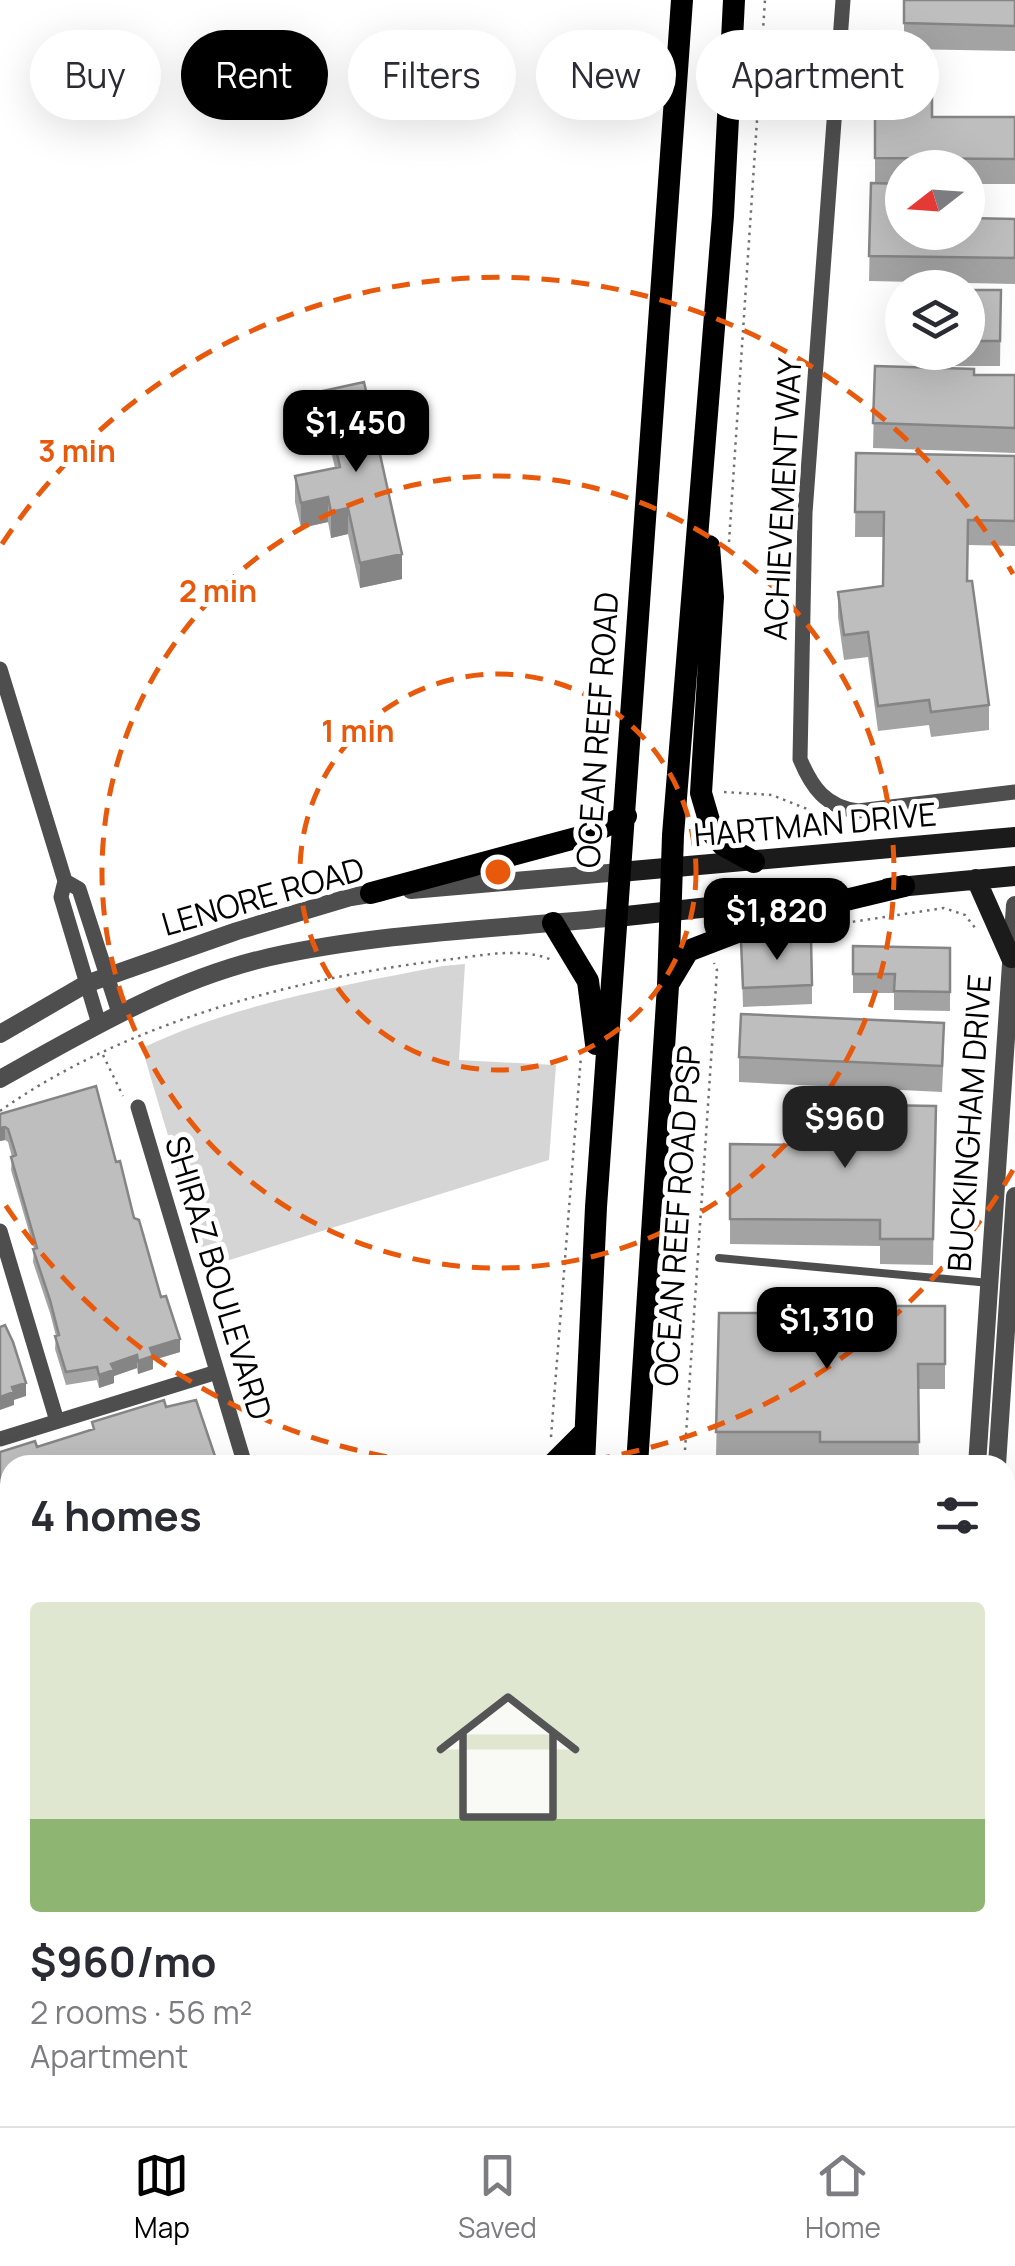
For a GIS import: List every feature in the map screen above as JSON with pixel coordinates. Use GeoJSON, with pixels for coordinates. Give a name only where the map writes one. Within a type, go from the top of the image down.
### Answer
{"type":"FeatureCollection","features":[{"type":"Feature","properties":{"kind":"main road","name":"OCEAN REEF ROAD"},"geometry":{"type":"LineString","coordinates":[[585,1455],[596,1207],[682,0]]}},
{"type":"Feature","properties":{"kind":"main road"},"geometry":{"type":"LineString","coordinates":[[638,1455],[672,867],[723,216],[734,0]]}},
{"type":"Feature","properties":{"kind":"main road"},"geometry":{"type":"LineString","coordinates":[[704,478],[713,597],[701,793],[713,834],[723,845],[754,862]]}},
{"type":"Feature","properties":{"kind":"main road"},"geometry":{"type":"LineString","coordinates":[[370,893],[586,834],[626,816]]}},
{"type":"Feature","properties":{"kind":"main road","name":"HARTMAN DRIVE"},"geometry":{"type":"LineString","coordinates":[[620,872],[1015,837]]}},
{"type":"Feature","properties":{"kind":"main road"},"geometry":{"type":"LineString","coordinates":[[617,916],[1015,876]]}},
{"type":"Feature","properties":{"kind":"main road"},"geometry":{"type":"LineString","coordinates":[[976,879],[1011,958]]}},
{"type":"Feature","properties":{"kind":"main road"},"geometry":{"type":"LineString","coordinates":[[668,986],[688,950],[778,916],[904,886]]}},
{"type":"Feature","properties":{"kind":"main road"},"geometry":{"type":"LineString","coordinates":[[553,923],[582,966],[593,997],[596,1207]]}},
{"type":"Feature","properties":{"kind":"main road"},"geometry":{"type":"LineString","coordinates":[[562,1455],[586,1432]]}},
{"type":"Feature","properties":{"kind":"street","name":"ACHIEVEMENT WAY"},"geometry":{"type":"LineString","coordinates":[[843,0],[805,513],[800,758],[810,782],[824,799],[840,809],[858,812],[1015,792]]}},
{"type":"Feature","properties":{"kind":"street"},"geometry":{"type":"LineString","coordinates":[[0,669],[65,881],[61,898],[100,1024]]}},
{"type":"Feature","properties":{"kind":"street","name":"LENORE ROAD"},"geometry":{"type":"LineString","coordinates":[[0,1034],[86,984],[236,931],[370,893],[620,872]]}},
{"type":"Feature","properties":{"kind":"street"},"geometry":{"type":"LineString","coordinates":[[65,881],[79,889],[119,1013]]}},
{"type":"Feature","properties":{"kind":"street","name":"BUCKINGHAM DRIVE"},"geometry":{"type":"LineString","coordinates":[[979,1455],[1015,905]]}},
{"type":"Feature","properties":{"kind":"street","name":"LENORE ROAD"},"geometry":{"type":"LineString","coordinates":[[0,1079],[119,1013],[184,985],[267,958],[462,928],[617,916]]}},
{"type":"Feature","properties":{"kind":"street","name":"SHIRAZ BOULEVARD"},"geometry":{"type":"LineString","coordinates":[[138,1107],[242,1455]]}},
{"type":"Feature","properties":{"kind":"street","name":"BUCKINGHAM DRIVE"},"geometry":{"type":"LineString","coordinates":[[998,1455],[1015,1196]]}},
{"type":"Feature","properties":{"kind":"street"},"geometry":{"type":"LineString","coordinates":[[0,1231],[57,1421]]}},
{"type":"Feature","properties":{"kind":"street"},"geometry":{"type":"LineString","coordinates":[[0,1439],[218,1372]]}},
{"type":"Feature","properties":{"kind":"street"},"geometry":{"type":"LineString","coordinates":[[629,1455],[639,1432]]}},
{"type":"Feature","properties":{"kind":"lane"},"geometry":{"type":"LineString","coordinates":[[719,1258],[990,1283]]}},
{"type":"Feature","properties":{"kind":"path"},"geometry":{"type":"LineString","coordinates":[[828,925],[944,908],[965,915],[976,929]]}},
{"type":"Feature","properties":{"kind":"path"},"geometry":{"type":"LineString","coordinates":[[0,1111],[42,1081],[102,1053],[270,992],[338,976],[498,954],[542,956],[562,964]]}},
{"type":"Feature","properties":{"kind":"path","name":"OCEAN REEF ROAD PSP"},"geometry":{"type":"LineString","coordinates":[[685,1455],[716,970]]}},
{"type":"Feature","properties":{"kind":"path"},"geometry":{"type":"LineString","coordinates":[[102,1053],[119,1093],[138,1107]]}},
{"type":"Feature","properties":{"kind":"shaded area"},"geometry":{"type":"Polygon","coordinates":[[[465,964],[459,1060],[556,1065],[549,1160],[207,1267],[142,1048],[215,1019],[290,998],[465,964]]]}},
{"type":"Feature","properties":{"kind":"building"},"geometry":{"type":"Polygon","coordinates":[[[904,0],[1015,0],[1015,26],[904,23],[904,0]]]}},
{"type":"Feature","properties":{"kind":"building"},"geometry":{"type":"Polygon","coordinates":[[[1015,117],[1015,159],[985,159],[985,150],[885,150],[885,158],[875,158],[875,120],[1015,117]]]}},
{"type":"Feature","properties":{"kind":"building"},"geometry":{"type":"Polygon","coordinates":[[[871,183],[885,183],[885,250],[985,250],[985,218],[1015,219],[1015,258],[869,256],[871,183]]]}},
{"type":"Feature","properties":{"kind":"building"},"geometry":{"type":"Polygon","coordinates":[[[985,290],[1001,290],[1000,341],[985,341],[985,290]]]}},
{"type":"Feature","properties":{"kind":"building"},"geometry":{"type":"Polygon","coordinates":[[[875,366],[885,366],[885,370],[974,370],[974,375],[1015,375],[1015,428],[873,423],[875,366]]]}},
{"type":"Feature","properties":{"kind":"building"},"geometry":{"type":"Polygon","coordinates":[[[364,382],[402,554],[360,563],[348,508],[331,512],[328,497],[301,503],[295,476],[340,467],[323,391],[364,382]]]}},
{"type":"Feature","properties":{"kind":"building"},"geometry":{"type":"Polygon","coordinates":[[[856,453],[1015,456],[1015,521],[968,520],[967,581],[972,581],[989,705],[931,712],[929,700],[878,706],[868,632],[844,635],[838,592],[883,586],[884,512],[855,512],[856,453]]]}},
{"type":"Feature","properties":{"kind":"building"},"geometry":{"type":"Polygon","coordinates":[[[811,938],[812,985],[743,988],[741,941],[811,938]]]}},
{"type":"Feature","properties":{"kind":"building"},"geometry":{"type":"Polygon","coordinates":[[[853,946],[950,948],[950,992],[894,991],[895,974],[853,974],[853,946]]]}},
{"type":"Feature","properties":{"kind":"building"},"geometry":{"type":"Polygon","coordinates":[[[741,1014],[944,1023],[942,1066],[739,1057],[741,1014]]]}},
{"type":"Feature","properties":{"kind":"building"},"geometry":{"type":"Polygon","coordinates":[[[96,1086],[134,1218],[139,1220],[161,1297],[166,1296],[180,1339],[150,1348],[153,1356],[138,1361],[137,1355],[111,1364],[114,1370],[99,1375],[97,1367],[66,1372],[11,1157],[16,1155],[8,1129],[0,1128],[0,1114],[96,1086]]]}},
{"type":"Feature","properties":{"kind":"building"},"geometry":{"type":"Polygon","coordinates":[[[811,1104],[936,1106],[933,1239],[880,1239],[880,1220],[730,1219],[730,1144],[811,1145],[811,1104]]]}},
{"type":"Feature","properties":{"kind":"building"},"geometry":{"type":"Polygon","coordinates":[[[880,1306],[945,1306],[945,1364],[918,1364],[919,1442],[820,1442],[820,1432],[716,1432],[719,1313],[880,1313],[880,1306]]]}},
{"type":"Feature","properties":{"kind":"building"},"geometry":{"type":"Polygon","coordinates":[[[5,1325],[26,1383],[12,1387],[14,1392],[0,1397],[0,1327],[5,1325]]]}},
{"type":"Feature","properties":{"kind":"building"},"geometry":{"type":"Polygon","coordinates":[[[164,1400],[166,1407],[196,1400],[215,1455],[0,1455],[35,1441],[37,1447],[94,1429],[92,1422],[164,1400]]]}}]}
